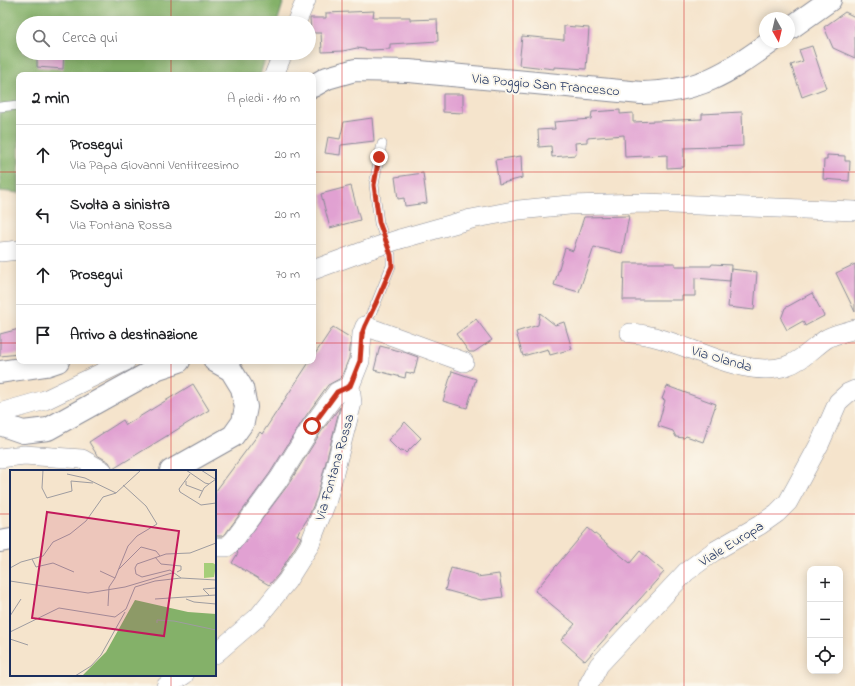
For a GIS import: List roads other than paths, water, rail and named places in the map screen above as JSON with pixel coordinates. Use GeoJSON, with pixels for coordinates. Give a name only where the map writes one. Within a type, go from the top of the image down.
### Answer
{"type":"FeatureCollection","features":[{"type":"Feature","properties":{"kind":"street"},"geometry":{"type":"LineString","coordinates":[[299,16],[306,0]]}},
{"type":"Feature","properties":{"kind":"street"},"geometry":{"type":"LineString","coordinates":[[795,25],[830,0]]}},
{"type":"Feature","properties":{"kind":"street","name":"Via Poggio San Francesco"},"geometry":{"type":"LineString","coordinates":[[316,84],[327,78],[356,70],[409,71],[642,93],[658,92],[692,86],[711,80],[729,71],[762,48]]}},
{"type":"Feature","properties":{"kind":"street"},"geometry":{"type":"LineString","coordinates":[[275,72],[280,60]]}},
{"type":"Feature","properties":{"kind":"street"},"geometry":{"type":"LineString","coordinates":[[316,269],[400,239],[471,219],[519,210],[569,205],[645,203],[855,211]]}},
{"type":"Feature","properties":{"kind":"street"},"geometry":{"type":"LineString","coordinates":[[0,252],[16,250]]}},
{"type":"Feature","properties":{"kind":"street"},"geometry":{"type":"LineString","coordinates":[[365,326],[464,362]]}},
{"type":"Feature","properties":{"kind":"street","name":"Via Fontana Rossa"},"geometry":{"type":"LineString","coordinates":[[216,653],[258,617],[287,581],[309,546],[327,500],[352,403],[350,386],[360,361],[362,334],[365,326]]}},
{"type":"Feature","properties":{"kind":"street","name":"Via Olanda"},"geometry":{"type":"LineString","coordinates":[[630,333],[642,334],[668,341],[714,358],[747,367],[766,369],[786,366],[798,361],[828,338],[855,329]]}},
{"type":"Feature","properties":{"kind":"street"},"geometry":{"type":"LineString","coordinates":[[0,372],[49,364]]}},
{"type":"Feature","properties":{"kind":"street"},"geometry":{"type":"LineString","coordinates":[[1,418],[45,400],[120,364]]}},
{"type":"Feature","properties":{"kind":"street"},"geometry":{"type":"LineString","coordinates":[[1,418],[23,432],[48,429],[158,368],[169,364]]}},
{"type":"Feature","properties":{"kind":"street"},"geometry":{"type":"LineString","coordinates":[[173,470],[233,436],[243,422],[246,407],[242,388],[231,370],[220,364]]}},
{"type":"Feature","properties":{"kind":"street"},"geometry":{"type":"LineString","coordinates":[[216,548],[227,547],[234,540],[279,479],[312,426],[337,392],[350,386]]}},
{"type":"Feature","properties":{"kind":"street","name":"Viale Europa"},"geometry":{"type":"LineString","coordinates":[[588,686],[599,665],[686,572],[713,552],[777,514],[788,502],[820,443],[838,402],[848,393],[855,390]]}},
{"type":"Feature","properties":{"kind":"street"},"geometry":{"type":"LineString","coordinates":[[0,458],[24,455],[82,459],[101,470]]}},
{"type":"Feature","properties":{"kind":"street"},"geometry":{"type":"LineString","coordinates":[[0,541],[10,540]]}},
{"type":"Feature","properties":{"kind":"street"},"geometry":{"type":"LineString","coordinates":[[166,686],[182,676]]}},
{"type":"Feature","properties":{"kind":"lane"},"geometry":{"type":"LineString","coordinates":[[0,107],[16,105]]}},
{"type":"Feature","properties":{"kind":"lane"},"geometry":{"type":"LineString","coordinates":[[365,326],[392,266],[391,255],[379,222],[374,185],[382,144]]}}]}
